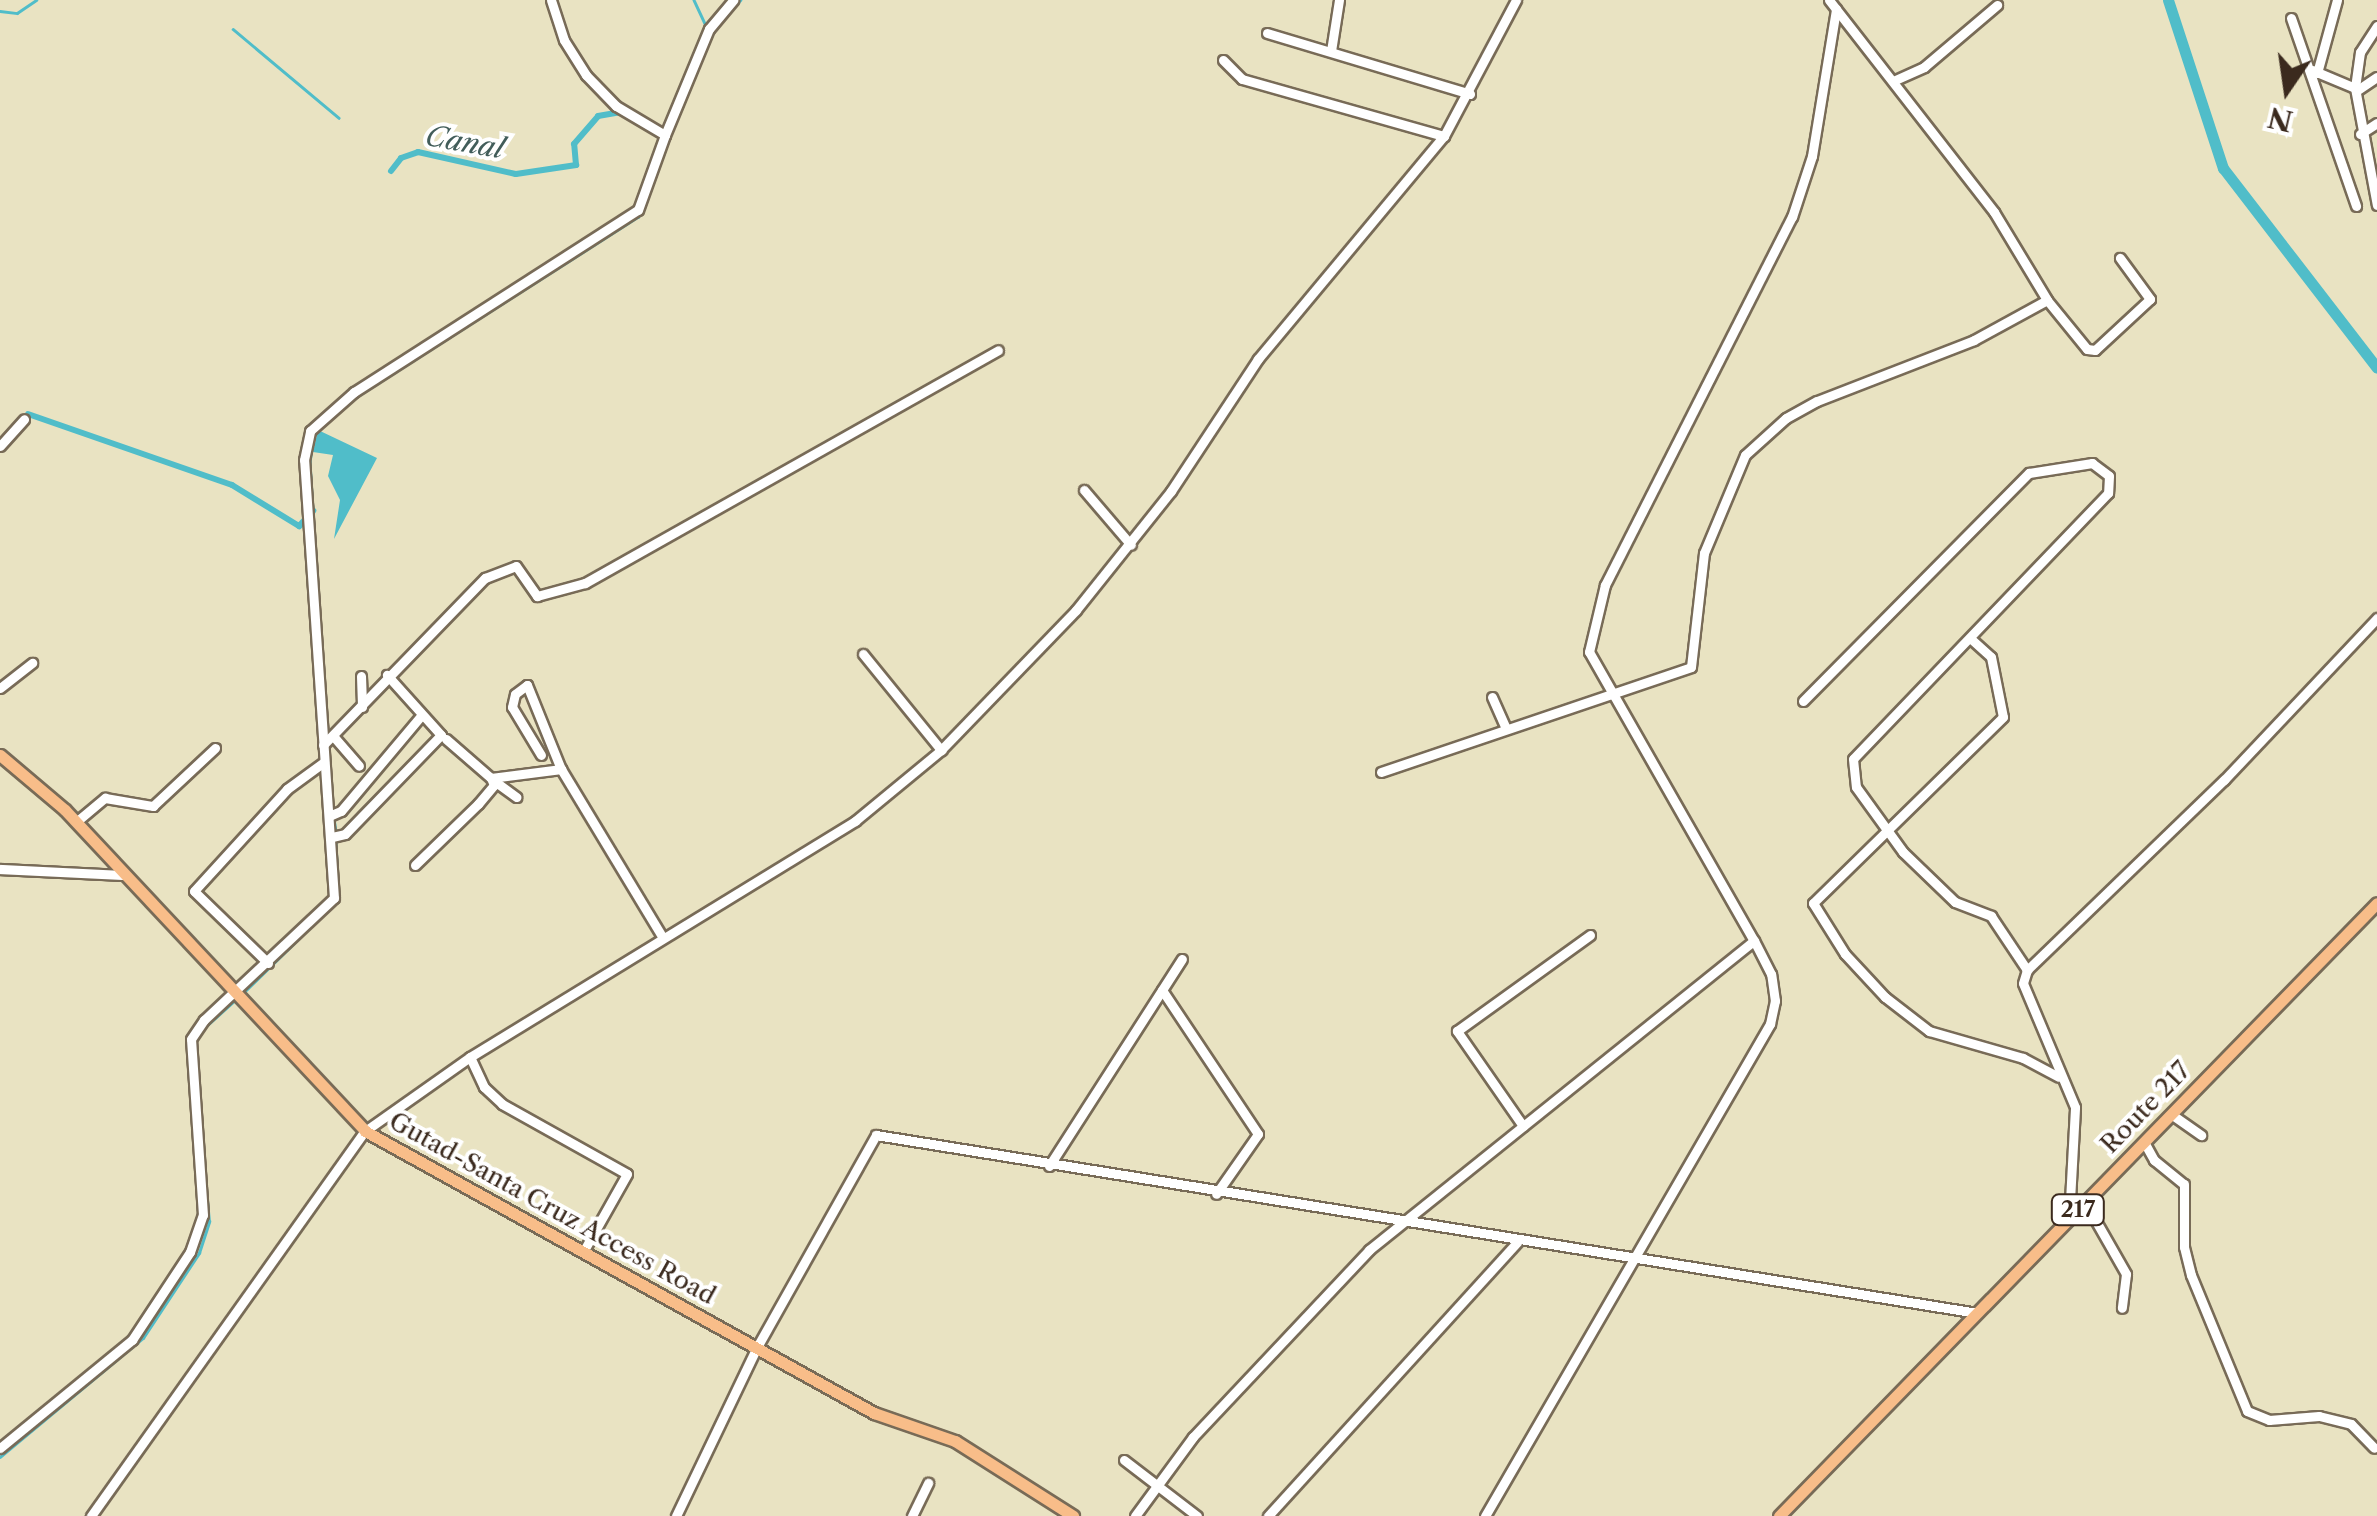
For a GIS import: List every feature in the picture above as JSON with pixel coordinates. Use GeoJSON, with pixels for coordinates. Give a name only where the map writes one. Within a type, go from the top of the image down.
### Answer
{"type":"FeatureCollection","features":[{"type":"Feature","properties":{"kind":"main road","name":"Gutad-Santa Cruz Access Road"},"geometry":{"type":"LineString","coordinates":[[0,756],[76,822],[365,1131],[874,1413],[955,1442],[1072,1516]]}},
{"type":"Feature","properties":{"kind":"main road","name":"Route 217"},"geometry":{"type":"LineString","coordinates":[[1778,1516],[2377,903]]}},
{"type":"Feature","properties":{"kind":"street"},"geometry":{"type":"LineString","coordinates":[[551,0],[564,40],[586,74],[616,106],[665,135]]}},
{"type":"Feature","properties":{"kind":"street"},"geometry":{"type":"LineString","coordinates":[[0,1448],[132,1340],[190,1252],[204,1215],[191,1039],[330,906],[332,837],[304,460],[310,431],[322,417],[624,224],[638,210],[708,29],[733,0]]}},
{"type":"Feature","properties":{"kind":"street"},"geometry":{"type":"LineString","coordinates":[[1326,0],[1338,5],[1331,51]]}},
{"type":"Feature","properties":{"kind":"street"},"geometry":{"type":"LineString","coordinates":[[91,1516],[365,1131],[470,1056],[855,821],[941,750],[1131,545],[1258,358],[1444,136],[1470,94],[1516,0]]}},
{"type":"Feature","properties":{"kind":"street"},"geometry":{"type":"LineString","coordinates":[[1829,0],[1994,212],[2047,300],[2095,350],[2150,299],[2120,258]]}},
{"type":"Feature","properties":{"kind":"street"},"geometry":{"type":"LineString","coordinates":[[2313,71],[2336,0]]}},
{"type":"Feature","properties":{"kind":"street"},"geometry":{"type":"LineString","coordinates":[[1893,81],[1924,67],[1997,5]]}},
{"type":"Feature","properties":{"kind":"street"},"geometry":{"type":"LineString","coordinates":[[1485,1516],[1770,1024],[1772,974],[1589,652],[1591,627],[1605,585],[1792,217],[1812,156],[1837,14]]}},
{"type":"Feature","properties":{"kind":"street"},"geometry":{"type":"LineString","coordinates":[[2291,18],[2313,71],[2356,206]]}},
{"type":"Feature","properties":{"kind":"street"},"geometry":{"type":"LineString","coordinates":[[2377,26],[2360,52],[2356,89],[2360,134],[2377,205]]}},
{"type":"Feature","properties":{"kind":"street"},"geometry":{"type":"LineString","coordinates":[[1267,32],[1470,94]]}},
{"type":"Feature","properties":{"kind":"street"},"geometry":{"type":"LineString","coordinates":[[1223,60],[1250,82],[1444,136]]}},
{"type":"Feature","properties":{"kind":"street"},"geometry":{"type":"LineString","coordinates":[[2313,71],[2356,89]]}},
{"type":"Feature","properties":{"kind":"street"},"geometry":{"type":"LineString","coordinates":[[2356,89],[2377,78]]}},
{"type":"Feature","properties":{"kind":"street"},"geometry":{"type":"LineString","coordinates":[[2360,134],[2377,124]]}},
{"type":"Feature","properties":{"kind":"street"},"geometry":{"type":"LineString","coordinates":[[1381,772],[1506,728],[1617,696],[1691,666],[1704,553],[1745,455],[1786,418],[1817,401],[1940,355],[2047,300]]}},
{"type":"Feature","properties":{"kind":"street"},"geometry":{"type":"LineString","coordinates":[[323,745],[485,578],[516,566],[537,596],[585,583],[998,350]]}},
{"type":"Feature","properties":{"kind":"street"},"geometry":{"type":"LineString","coordinates":[[0,446],[24,419]]}},
{"type":"Feature","properties":{"kind":"street"},"geometry":{"type":"LineString","coordinates":[[1803,701],[2029,473],[2092,463],[2110,476],[2108,493],[1853,759],[1856,788],[1903,852],[1955,902],[1991,916],[2028,970]]}},
{"type":"Feature","properties":{"kind":"street"},"geometry":{"type":"LineString","coordinates":[[1084,490],[1131,545]]}},
{"type":"Feature","properties":{"kind":"street"},"geometry":{"type":"LineString","coordinates":[[2069,1219],[2075,1107],[2051,1066],[2023,983],[2028,970],[2224,780],[2377,618]]}},
{"type":"Feature","properties":{"kind":"street"},"geometry":{"type":"LineString","coordinates":[[1970,638],[1991,656],[2003,717],[1812,903],[1818,919],[1885,997],[1929,1031],[2051,1066]]}},
{"type":"Feature","properties":{"kind":"street"},"geometry":{"type":"LineString","coordinates":[[862,654],[941,750]]}},
{"type":"Feature","properties":{"kind":"street"},"geometry":{"type":"LineString","coordinates":[[0,688],[32,663]]}},
{"type":"Feature","properties":{"kind":"street"},"geometry":{"type":"LineString","coordinates":[[360,676],[362,708]]}},
{"type":"Feature","properties":{"kind":"street"},"geometry":{"type":"LineString","coordinates":[[332,837],[345,834],[441,735],[420,718],[387,676]]}},
{"type":"Feature","properties":{"kind":"street"},"geometry":{"type":"LineString","coordinates":[[541,755],[512,707],[515,694],[527,685],[561,770],[663,938]]}},
{"type":"Feature","properties":{"kind":"street"},"geometry":{"type":"LineString","coordinates":[[1492,697],[1506,728]]}},
{"type":"Feature","properties":{"kind":"street"},"geometry":{"type":"LineString","coordinates":[[330,816],[341,812],[420,718]]}},
{"type":"Feature","properties":{"kind":"street"},"geometry":{"type":"LineString","coordinates":[[334,737],[359,766]]}},
{"type":"Feature","properties":{"kind":"street"},"geometry":{"type":"LineString","coordinates":[[446,739],[516,797]]}},
{"type":"Feature","properties":{"kind":"street"},"geometry":{"type":"LineString","coordinates":[[76,822],[105,798],[152,806],[215,748]]}},
{"type":"Feature","properties":{"kind":"street"},"geometry":{"type":"LineString","coordinates":[[268,963],[194,891],[288,789],[324,762]]}},
{"type":"Feature","properties":{"kind":"street"},"geometry":{"type":"LineString","coordinates":[[491,778],[561,770]]}},
{"type":"Feature","properties":{"kind":"street"},"geometry":{"type":"LineString","coordinates":[[415,865],[478,804],[494,785],[491,778]]}},
{"type":"Feature","properties":{"kind":"street"},"geometry":{"type":"LineString","coordinates":[[0,869],[123,875]]}},
{"type":"Feature","properties":{"kind":"street"},"geometry":{"type":"LineString","coordinates":[[1522,1126],[1457,1032],[1590,935]]}},
{"type":"Feature","properties":{"kind":"street"},"geometry":{"type":"LineString","coordinates":[[1135,1516],[1156,1484],[1400,1223],[1754,941]]}},
{"type":"Feature","properties":{"kind":"street"},"geometry":{"type":"LineString","coordinates":[[1049,1166],[1182,959]]}},
{"type":"Feature","properties":{"kind":"street"},"geometry":{"type":"LineString","coordinates":[[1162,990],[1258,1134],[1216,1194]]}},
{"type":"Feature","properties":{"kind":"street"},"geometry":{"type":"LineString","coordinates":[[470,1056],[484,1087],[502,1104],[627,1174],[583,1252]]}},
{"type":"Feature","properties":{"kind":"street"},"geometry":{"type":"LineString","coordinates":[[2171,1114],[2201,1135]]}},
{"type":"Feature","properties":{"kind":"street"},"geometry":{"type":"LineString","coordinates":[[676,1516],[757,1347],[876,1135],[1633,1262],[1977,1313]]}},
{"type":"Feature","properties":{"kind":"street"},"geometry":{"type":"LineString","coordinates":[[2144,1142],[2154,1160],[2184,1184],[2184,1247],[2247,1410],[2268,1420],[2319,1416],[2351,1424],[2374,1448]]}},
{"type":"Feature","properties":{"kind":"street"},"geometry":{"type":"LineString","coordinates":[[2085,1202],[2126,1274],[2129,1288],[2122,1308]]}},
{"type":"Feature","properties":{"kind":"street"},"geometry":{"type":"LineString","coordinates":[[1269,1516],[1517,1242]]}},
{"type":"Feature","properties":{"kind":"street"},"geometry":{"type":"LineString","coordinates":[[1124,1460],[1198,1516]]}},
{"type":"Feature","properties":{"kind":"street"},"geometry":{"type":"LineString","coordinates":[[912,1516],[928,1483]]}},
{"type":"Feature","properties":{"kind":"water"},"geometry":{"type":"Polygon","coordinates":[[[318,430],[377,458],[334,539],[340,500],[328,476],[333,455],[313,452],[318,430]]]}},
{"type":"Feature","properties":{"kind":"waterway"},"geometry":{"type":"LineString","coordinates":[[0,11],[17,13],[36,0]]}},
{"type":"Feature","properties":{"kind":"waterway"},"geometry":{"type":"LineString","coordinates":[[694,0],[707,28]]}},
{"type":"Feature","properties":{"kind":"waterway"},"geometry":{"type":"LineString","coordinates":[[716,27],[740,0]]}},
{"type":"Feature","properties":{"kind":"waterway"},"geometry":{"type":"LineString","coordinates":[[2168,0],[2223,168],[2377,368]]}},
{"type":"Feature","properties":{"kind":"waterway"},"geometry":{"type":"LineString","coordinates":[[233,29],[339,118]]}},
{"type":"Feature","properties":{"kind":"waterway"},"geometry":{"type":"LineString","coordinates":[[353,399],[638,217],[683,102]]}},
{"type":"Feature","properties":{"kind":"waterway","name":"Canal"},"geometry":{"type":"LineString","coordinates":[[391,171],[401,158],[418,152],[516,174],[576,165],[574,144],[598,116],[620,112]]}},
{"type":"Feature","properties":{"kind":"waterway"},"geometry":{"type":"LineString","coordinates":[[28,414],[232,485],[299,526],[313,511]]}},
{"type":"Feature","properties":{"kind":"waterway"},"geometry":{"type":"LineString","coordinates":[[314,434],[310,462],[325,710]]}},
{"type":"Feature","properties":{"kind":"waterway"},"geometry":{"type":"LineString","coordinates":[[329,768],[333,810]]}},
{"type":"Feature","properties":{"kind":"waterway"},"geometry":{"type":"LineString","coordinates":[[334,818],[336,833]]}},
{"type":"Feature","properties":{"kind":"waterway"},"geometry":{"type":"LineString","coordinates":[[336,838],[338,894]]}},
{"type":"Feature","properties":{"kind":"waterway"},"geometry":{"type":"LineString","coordinates":[[244,992],[336,902]]}},
{"type":"Feature","properties":{"kind":"waterway"},"geometry":{"type":"LineString","coordinates":[[203,1029],[234,1001]]}},
{"type":"Feature","properties":{"kind":"waterway"},"geometry":{"type":"LineString","coordinates":[[0,1457],[143,1338],[199,1253],[209,1222],[204,1169]]}}]}
